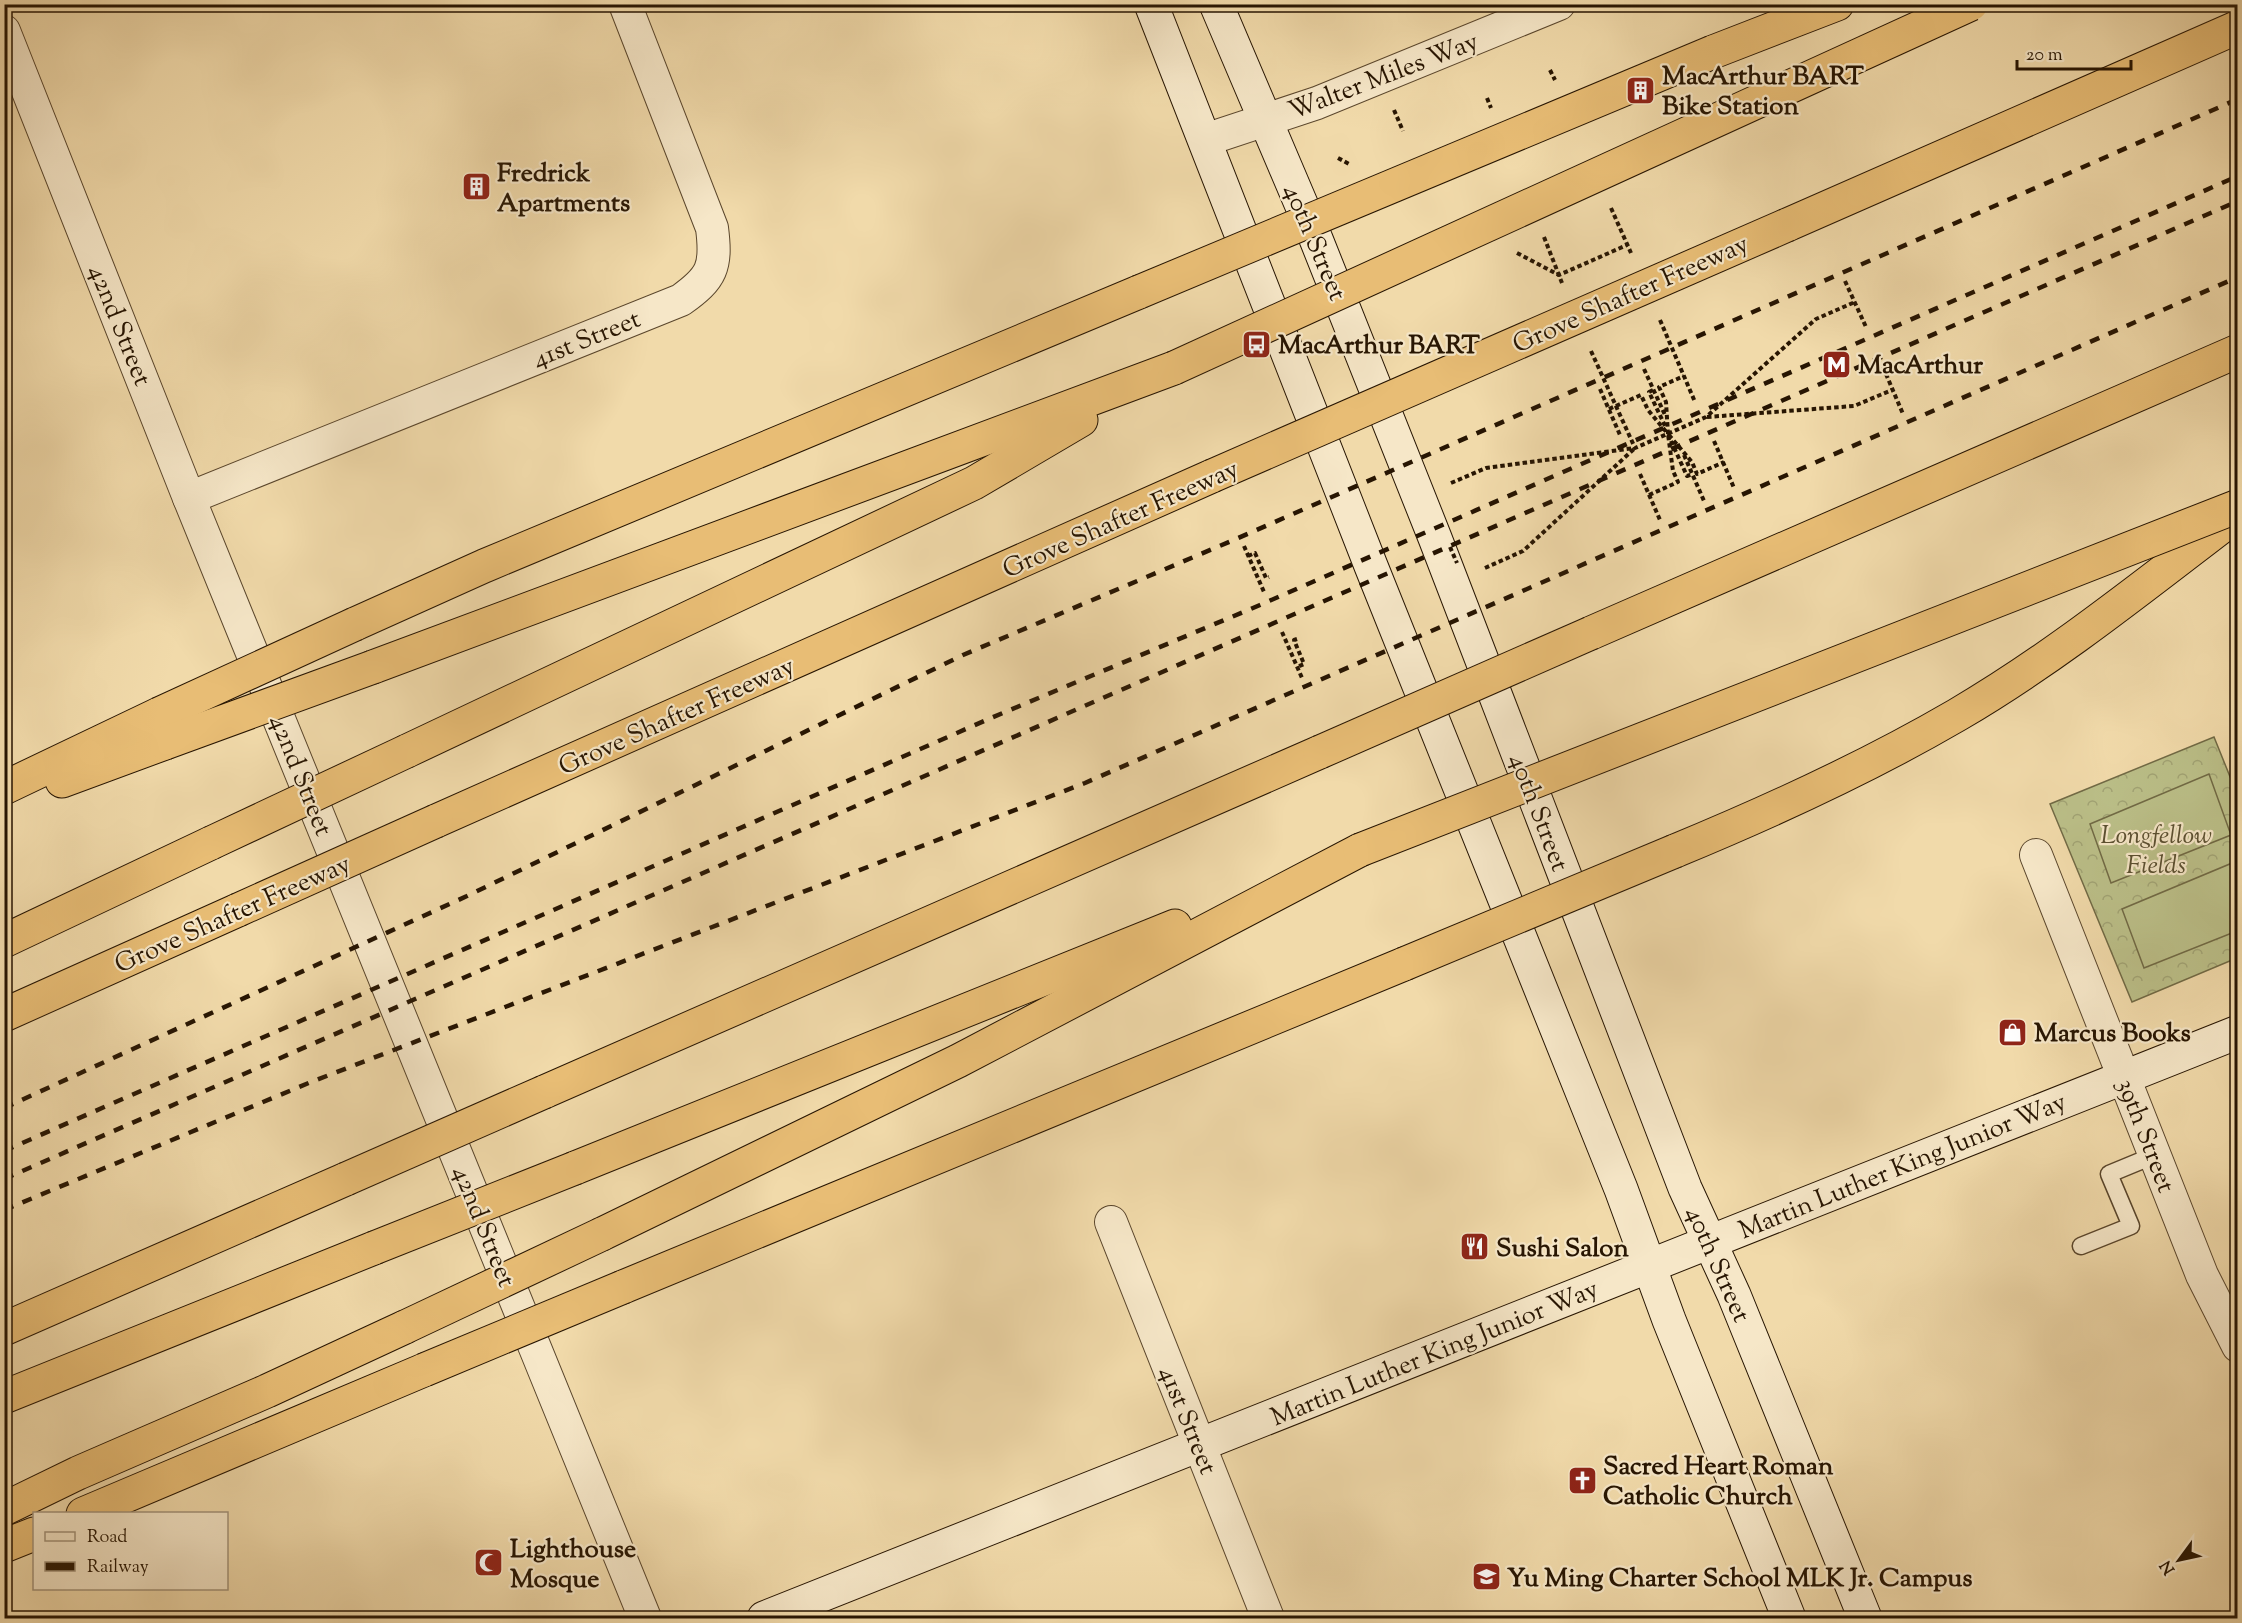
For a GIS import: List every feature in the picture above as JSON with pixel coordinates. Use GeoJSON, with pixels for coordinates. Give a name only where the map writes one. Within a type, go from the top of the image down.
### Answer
{"type":"FeatureCollection","features":[{"type":"Feature","properties":{"kind":"highway"},"geometry":{"type":"LineString","coordinates":[[4,802],[162,729],[356,624],[560,534],[1713,52],[1837,4]]}},
{"type":"Feature","properties":{"kind":"highway"},"geometry":{"type":"LineString","coordinates":[[4,788],[162,729],[373,667],[1164,372],[1971,4]]}},
{"type":"Feature","properties":{"kind":"highway","name":"Grove Shafter Freeway"},"geometry":{"type":"LineString","coordinates":[[4,1015],[1212,476],[2238,27]]}},
{"type":"Feature","properties":{"kind":"highway"},"geometry":{"type":"LineString","coordinates":[[4,1329],[2238,351]]}},
{"type":"Feature","properties":{"kind":"highway"},"geometry":{"type":"LineString","coordinates":[[4,941],[974,483],[1164,372]]}},
{"type":"Feature","properties":{"kind":"highway"},"geometry":{"type":"LineString","coordinates":[[4,1397],[1360,850],[2238,506]]}},
{"type":"Feature","properties":{"kind":"highway"},"geometry":{"type":"LineString","coordinates":[[88,1512],[623,1287],[1674,851],[1850,774],[1959,714],[2065,643],[2238,514]]}},
{"type":"Feature","properties":{"kind":"highway"},"geometry":{"type":"LineString","coordinates":[[4,1509],[78,1473],[267,1391],[405,1327],[958,1061],[1360,850]]}},
{"type":"Feature","properties":{"kind":"highway"},"geometry":{"type":"LineString","coordinates":[[4,1546],[33,1534]]}},
{"type":"Feature","properties":{"kind":"main road"},"geometry":{"type":"LineString","coordinates":[[1151,4],[1371,566],[1621,1189],[1649,1266],[1789,1618]]}},
{"type":"Feature","properties":{"kind":"main road","name":"40th Street"},"geometry":{"type":"LineString","coordinates":[[1216,4],[1316,239],[1435,538],[1685,1188],[1738,1305],[1865,1618]]}},
{"type":"Feature","properties":{"kind":"main road","name":"Martin Luther King Junior Way"},"geometry":{"type":"LineString","coordinates":[[764,1618],[2238,1032]]}},
{"type":"Feature","properties":{"kind":"street","name":"41st Street"},"geometry":{"type":"LineString","coordinates":[[189,498],[670,305],[700,286],[710,273],[715,251],[712,228],[625,4]]}},
{"type":"Feature","properties":{"kind":"street","name":"Walter Miles Way"},"geometry":{"type":"LineString","coordinates":[[1205,140],[1317,103],[1559,4]]}},
{"type":"Feature","properties":{"kind":"street","name":"42nd Street"},"geometry":{"type":"LineString","coordinates":[[4,31],[189,498],[645,1618]]}},
{"type":"Feature","properties":{"kind":"street","name":"39th Street"},"geometry":{"type":"LineString","coordinates":[[2036,855],[2202,1275],[2238,1346]]}},
{"type":"Feature","properties":{"kind":"street","name":"41st Street"},"geometry":{"type":"LineString","coordinates":[[1111,1222],[1268,1618]]}},
{"type":"Feature","properties":{"kind":"lane"},"geometry":{"type":"LineString","coordinates":[[2081,1246],[2131,1226],[2109,1174],[2155,1155]]}},
{"type":"Feature","properties":{"kind":"path"},"geometry":{"type":"LineString","coordinates":[[1845,281],[1866,327]]}},
{"type":"Feature","properties":{"kind":"path"},"geometry":{"type":"LineString","coordinates":[[1447,485],[1486,468],[1635,448],[1706,417],[1816,319],[1855,302]]}},
{"type":"Feature","properties":{"kind":"path"},"geometry":{"type":"LineString","coordinates":[[1665,331],[1695,402]]}},
{"type":"Feature","properties":{"kind":"path"},"geometry":{"type":"LineString","coordinates":[[1596,360],[1635,448]]}},
{"type":"Feature","properties":{"kind":"path"},"geometry":{"type":"LineString","coordinates":[[1883,367],[1903,414]]}},
{"type":"Feature","properties":{"kind":"path"},"geometry":{"type":"LineString","coordinates":[[1644,369],[1665,415]]}},
{"type":"Feature","properties":{"kind":"path"},"geometry":{"type":"LineString","coordinates":[[1649,495],[1678,482],[1673,471],[1666,402],[1659,387],[1684,376]]}},
{"type":"Feature","properties":{"kind":"path"},"geometry":{"type":"LineString","coordinates":[[1600,389],[1620,435]]}},
{"type":"Feature","properties":{"kind":"path"},"geometry":{"type":"LineString","coordinates":[[1653,390],[1649,392],[1687,476],[1693,474]]}},
{"type":"Feature","properties":{"kind":"path"},"geometry":{"type":"LineString","coordinates":[[1706,417],[1854,406],[1892,390]]}},
{"type":"Feature","properties":{"kind":"path"},"geometry":{"type":"LineString","coordinates":[[1609,409],[1641,395],[1648,410],[1692,462],[1697,474],[1724,462]]}},
{"type":"Feature","properties":{"kind":"path"},"geometry":{"type":"LineString","coordinates":[[1714,441],[1734,488]]}},
{"type":"Feature","properties":{"kind":"path"},"geometry":{"type":"LineString","coordinates":[[1484,568],[1523,551],[1635,448]]}},
{"type":"Feature","properties":{"kind":"path"},"geometry":{"type":"LineString","coordinates":[[1684,454],[1704,501]]}},
{"type":"Feature","properties":{"kind":"path"},"geometry":{"type":"LineString","coordinates":[[1640,474],[1660,520]]}},
{"type":"Feature","properties":{"kind":"path"},"geometry":{"type":"LineString","coordinates":[[1244,546],[1264,592]]}},
{"type":"Feature","properties":{"kind":"path"},"geometry":{"type":"LineString","coordinates":[[1450,547],[1457,563]]}},
{"type":"Feature","properties":{"kind":"path"},"geometry":{"type":"LineString","coordinates":[[1248,556],[1255,553],[1266,578],[1269,577]]}},
{"type":"Feature","properties":{"kind":"path"},"geometry":{"type":"LineString","coordinates":[[1282,632],[1302,678]]}},
{"type":"Feature","properties":{"kind":"path"},"geometry":{"type":"LineString","coordinates":[[1297,639],[1294,640],[1304,664],[1297,667]]}},
{"type":"Feature","properties":{"kind":"green space","name":"Longfellow Fields"},"geometry":{"type":"Polygon","coordinates":[[[2214,737],[2237,794],[2237,958],[2132,1002],[2050,804],[2214,737]]]}},
{"type":"Feature","properties":{"kind":"green space"},"geometry":{"type":"Polygon","coordinates":[[[2209,774],[2231,835],[2111,883],[2090,824],[2209,774]]]}},
{"type":"Feature","properties":{"kind":"green space"},"geometry":{"type":"Polygon","coordinates":[[[2237,861],[2237,931],[2144,968],[2122,909],[2237,861]]]}},
{"type":"Feature","properties":{"kind":"railway"},"geometry":{"type":"LineString","coordinates":[[4,1108],[467,896],[963,655],[1236,539],[2238,99]]}},
{"type":"Feature","properties":{"kind":"railway"},"geometry":{"type":"LineString","coordinates":[[4,1151],[991,718],[1260,605],[2238,176]]}},
{"type":"Feature","properties":{"kind":"railway"},"geometry":{"type":"LineString","coordinates":[[4,1179],[2238,201]]}},
{"type":"Feature","properties":{"kind":"railway"},"geometry":{"type":"LineString","coordinates":[[4,1210],[311,1082],[1085,783],[2238,277]]}},
{"type":"Feature","properties":{"kind":"place","name":"MacArthur BART Bike Station"},"geometry":{"type":"Point","coordinates":[1641,90]}},
{"type":"Feature","properties":{"kind":"place","name":"Fredrick Apartments"},"geometry":{"type":"Point","coordinates":[476,187]}},
{"type":"Feature","properties":{"kind":"place","name":"MacArthur BART"},"geometry":{"type":"Point","coordinates":[1257,344]}},
{"type":"Feature","properties":{"kind":"place","name":"MacArthur"},"geometry":{"type":"Point","coordinates":[1837,364]}},
{"type":"Feature","properties":{"kind":"place","name":"Marcus Books"},"geometry":{"type":"Point","coordinates":[2013,1032]}},
{"type":"Feature","properties":{"kind":"place","name":"Sushi Salon"},"geometry":{"type":"Point","coordinates":[1475,1247]}},
{"type":"Feature","properties":{"kind":"place","name":"Sacred Heart Roman Catholic Church"},"geometry":{"type":"Point","coordinates":[1582,1480]}},
{"type":"Feature","properties":{"kind":"place","name":"Lighthouse Mosque"},"geometry":{"type":"Point","coordinates":[489,1563]}},
{"type":"Feature","properties":{"kind":"place","name":"Yu Ming Charter School MLK Jr. Campus"},"geometry":{"type":"Point","coordinates":[1486,1577]}}]}
